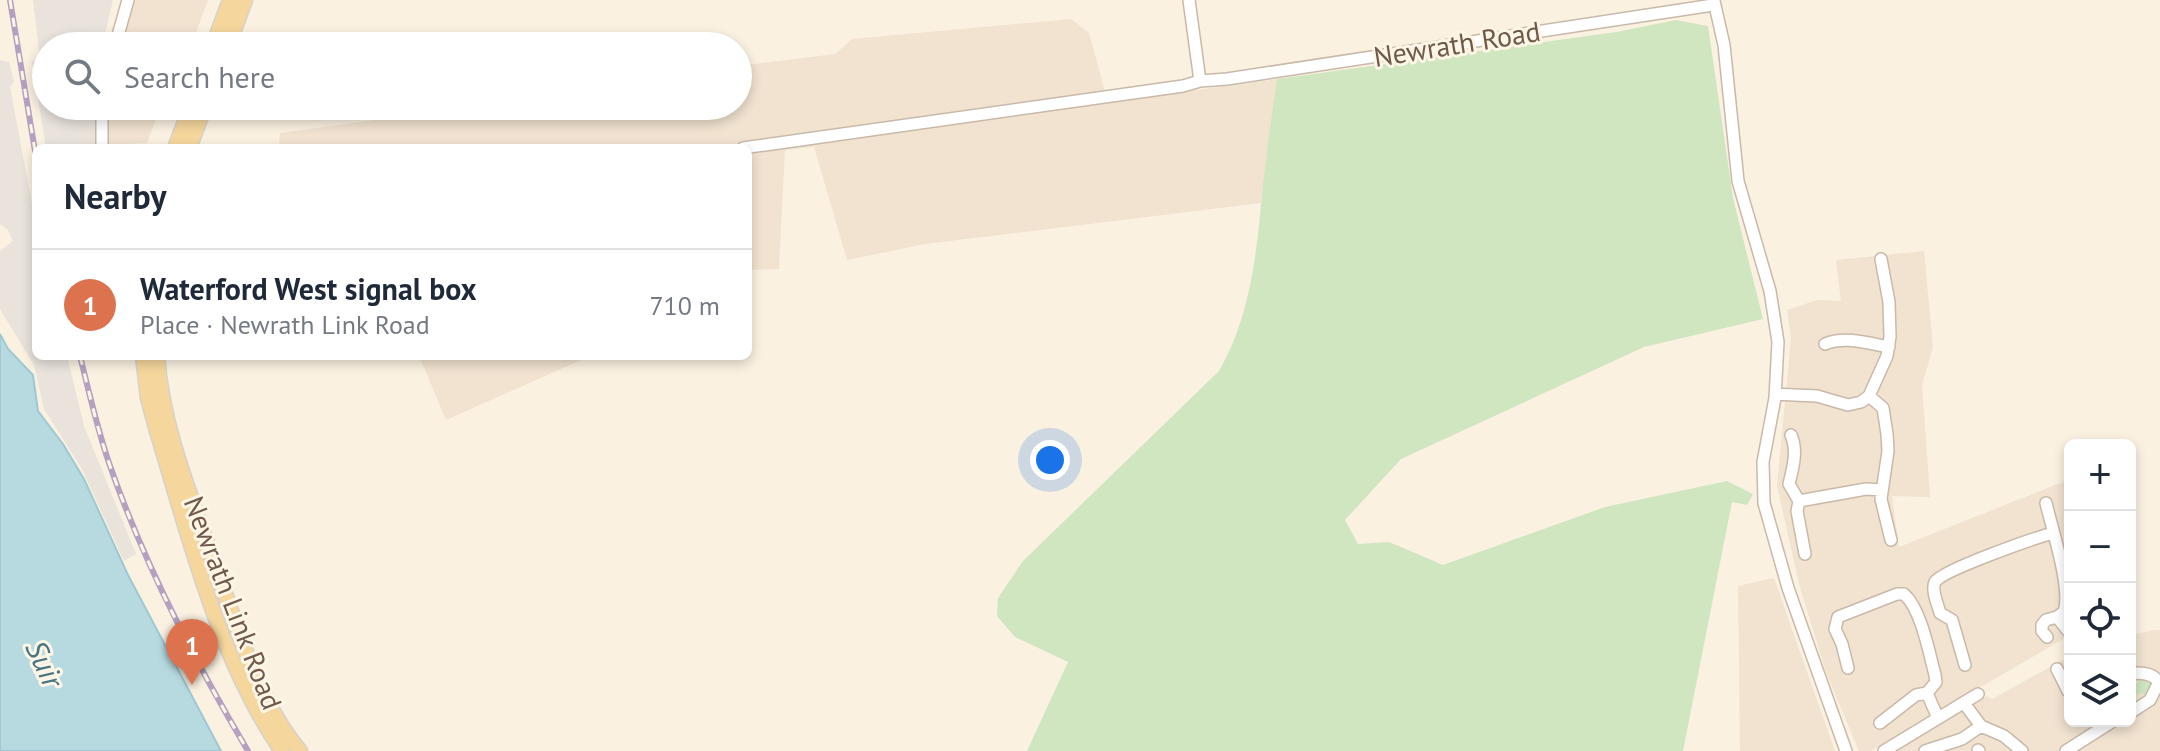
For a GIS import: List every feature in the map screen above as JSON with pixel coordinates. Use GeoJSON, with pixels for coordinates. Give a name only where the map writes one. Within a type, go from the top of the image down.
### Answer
{"type":"FeatureCollection","features":[{"type":"Feature","properties":{"kind":"main road"},"geometry":{"type":"LineString","coordinates":[[218,32],[230,0]]}},
{"type":"Feature","properties":{"kind":"main road"},"geometry":{"type":"LineString","coordinates":[[233,32],[245,0]]}},
{"type":"Feature","properties":{"kind":"main road"},"geometry":{"type":"LineString","coordinates":[[177,144],[186,120]]}},
{"type":"Feature","properties":{"kind":"main road"},"geometry":{"type":"LineString","coordinates":[[191,144],[200,120]]}},
{"type":"Feature","properties":{"kind":"main road","name":"Newrath Link Road"},"geometry":{"type":"LineString","coordinates":[[143,360],[148,398],[157,431],[228,649],[263,723],[282,751]]}},
{"type":"Feature","properties":{"kind":"main road","name":"Newrath Link Road"},"geometry":{"type":"LineString","coordinates":[[158,360],[170,434],[229,602],[267,702],[300,751]]}},
{"type":"Feature","properties":{"kind":"street"},"geometry":{"type":"LineString","coordinates":[[119,32],[128,0]]}},
{"type":"Feature","properties":{"kind":"street"},"geometry":{"type":"LineString","coordinates":[[1189,0],[1200,81]]}},
{"type":"Feature","properties":{"kind":"street"},"geometry":{"type":"LineString","coordinates":[[1714,3],[1724,45],[1738,181],[1775,312],[1778,363],[1763,462],[1764,503],[1793,600],[1846,751]]}},
{"type":"Feature","properties":{"kind":"street","name":"Newrath Road"},"geometry":{"type":"LineString","coordinates":[[752,147],[1236,78],[1714,3]]}},
{"type":"Feature","properties":{"kind":"street"},"geometry":{"type":"LineString","coordinates":[[102,120],[102,144]]}},
{"type":"Feature","properties":{"kind":"street"},"geometry":{"type":"LineString","coordinates":[[1775,394],[1817,396],[1848,405],[1869,396],[1889,347],[1890,313],[1881,259]]}},
{"type":"Feature","properties":{"kind":"street"},"geometry":{"type":"LineString","coordinates":[[1825,344],[1834,340],[1849,340],[1889,347]]}},
{"type":"Feature","properties":{"kind":"street"},"geometry":{"type":"LineString","coordinates":[[1869,396],[1883,408],[1887,434],[1882,509],[1891,540]]}},
{"type":"Feature","properties":{"kind":"street"},"geometry":{"type":"LineString","coordinates":[[1791,435],[1795,455],[1789,484],[1799,501]]}},
{"type":"Feature","properties":{"kind":"street"},"geometry":{"type":"LineString","coordinates":[[1799,501],[1866,489],[1882,490]]}},
{"type":"Feature","properties":{"kind":"street"},"geometry":{"type":"LineString","coordinates":[[1799,501],[1797,511],[1805,554]]}},
{"type":"Feature","properties":{"kind":"street"},"geometry":{"type":"LineString","coordinates":[[2046,503],[2066,597],[2064,612],[2042,625],[2047,637]]}},
{"type":"Feature","properties":{"kind":"street"},"geometry":{"type":"LineString","coordinates":[[1965,665],[1952,620],[1940,613],[1935,582],[2024,542],[2053,533]]}},
{"type":"Feature","properties":{"kind":"street"},"geometry":{"type":"LineString","coordinates":[[1848,668],[1835,629],[1834,622],[1838,617],[1897,594],[1909,598],[1936,682],[1927,693],[1916,695],[1880,723]]}},
{"type":"Feature","properties":{"kind":"street"},"geometry":{"type":"LineString","coordinates":[[1919,622],[1940,613]]}},
{"type":"Feature","properties":{"kind":"street"},"geometry":{"type":"LineString","coordinates":[[2057,617],[2064,626]]}},
{"type":"Feature","properties":{"kind":"street"},"geometry":{"type":"LineString","coordinates":[[2057,669],[2064,683]]}},
{"type":"Feature","properties":{"kind":"street"},"geometry":{"type":"LineString","coordinates":[[2136,673],[2150,675],[2159,682],[2159,686],[2150,700],[2136,709]]}},
{"type":"Feature","properties":{"kind":"street"},"geometry":{"type":"LineString","coordinates":[[1927,693],[1938,718]]}},
{"type":"Feature","properties":{"kind":"street"},"geometry":{"type":"LineString","coordinates":[[1884,751],[1978,694]]}},
{"type":"Feature","properties":{"kind":"street"},"geometry":{"type":"LineString","coordinates":[[1964,703],[1981,726],[2004,736],[2022,751]]}},
{"type":"Feature","properties":{"kind":"street"},"geometry":{"type":"LineString","coordinates":[[1925,751],[1962,739],[1981,726]]}},
{"type":"Feature","properties":{"kind":"street"},"geometry":{"type":"LineString","coordinates":[[2066,751],[2094,727]]}},
{"type":"Feature","properties":{"kind":"shaded area"},"geometry":{"type":"Polygon","coordinates":[[[33,0],[113,0],[105,32],[37,32],[33,0]]]}},
{"type":"Feature","properties":{"kind":"shaded area"},"geometry":{"type":"Polygon","coordinates":[[[134,0],[208,0],[196,32],[126,32],[134,0]]]}},
{"type":"Feature","properties":{"kind":"shaded area"},"geometry":{"type":"Polygon","coordinates":[[[1071,19],[1089,33],[1108,102],[1277,79],[1261,203],[925,244],[847,260],[814,147],[785,150],[779,269],[752,270],[752,144],[279,144],[280,133],[376,120],[752,120],[752,64],[835,54],[852,39],[1071,19]]]}},
{"type":"Feature","properties":{"kind":"shaded area"},"geometry":{"type":"Polygon","coordinates":[[[0,60],[9,62],[14,82],[10,87],[32,204],[32,360],[68,360],[84,426],[136,554],[124,561],[82,469],[44,409],[34,365],[0,309],[0,251],[13,241],[8,230],[0,224],[0,60]]]}},
{"type":"Feature","properties":{"kind":"shaded area"},"geometry":{"type":"Polygon","coordinates":[[[41,120],[96,120],[96,144],[45,144],[41,120]]]}},
{"type":"Feature","properties":{"kind":"shaded area"},"geometry":{"type":"Polygon","coordinates":[[[107,120],[156,120],[147,143],[108,144],[107,120]]]}},
{"type":"Feature","properties":{"kind":"shaded area"},"geometry":{"type":"Polygon","coordinates":[[[1924,251],[1933,347],[1922,385],[1930,497],[1892,496],[1899,547],[2064,482],[2064,638],[1871,751],[1859,751],[1827,675],[1800,588],[1777,486],[1791,337],[1787,310],[1817,300],[1841,301],[1836,260],[1924,251]]]}},
{"type":"Feature","properties":{"kind":"shaded area"},"geometry":{"type":"Polygon","coordinates":[[[421,360],[581,360],[446,420],[421,360]]]}},
{"type":"Feature","properties":{"kind":"shaded area"},"geometry":{"type":"Polygon","coordinates":[[[1774,578],[1835,751],[1740,751],[1738,586],[1774,578]]]}},
{"type":"Feature","properties":{"kind":"shaded area"},"geometry":{"type":"Polygon","coordinates":[[[2160,630],[2160,751],[1893,751],[1987,696],[1992,699],[2064,659],[2064,727],[2136,727],[2136,634],[2160,630]]]}},
{"type":"Feature","properties":{"kind":"green space"},"geometry":{"type":"Polygon","coordinates":[[[1676,20],[1708,26],[1733,198],[1763,319],[1644,347],[1401,459],[1345,520],[1358,544],[1389,542],[1443,565],[1605,507],[1727,481],[1753,494],[1747,505],[1732,502],[1683,751],[1027,751],[1068,662],[1015,637],[997,616],[998,598],[1023,561],[1219,371],[1239,327],[1251,280],[1277,79],[1616,32],[1676,20]]]}},
{"type":"Feature","properties":{"kind":"green space"},"geometry":{"type":"Polygon","coordinates":[[[2138,676],[2150,679],[2153,685],[2147,697],[2141,692],[2136,696],[2138,676]]]}},
{"type":"Feature","properties":{"kind":"water","name":"Suir"},"geometry":{"type":"Polygon","coordinates":[[[0,334],[8,349],[33,375],[38,411],[84,479],[128,575],[221,751],[0,751],[0,334]]]}},
{"type":"Feature","properties":{"kind":"railway"},"geometry":{"type":"LineString","coordinates":[[10,0],[34,144]]}},
{"type":"Feature","properties":{"kind":"railway"},"geometry":{"type":"LineString","coordinates":[[81,360],[105,450],[138,538],[208,682],[248,751]]}},
{"type":"Feature","properties":{"kind":"place","name":"Waterford West signal box"},"geometry":{"type":"Point","coordinates":[192,685]}}]}
